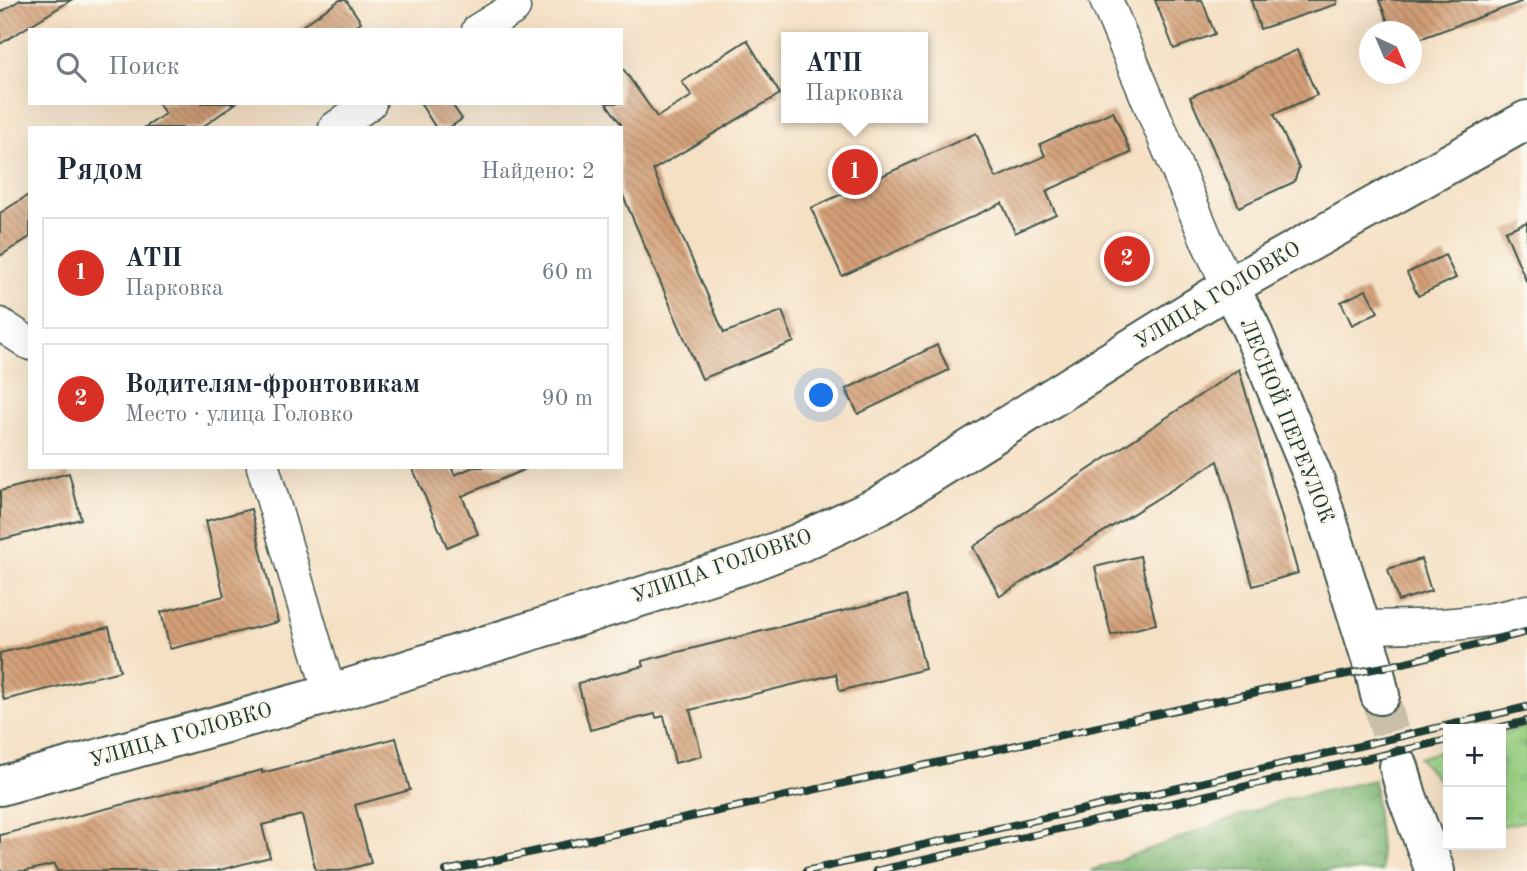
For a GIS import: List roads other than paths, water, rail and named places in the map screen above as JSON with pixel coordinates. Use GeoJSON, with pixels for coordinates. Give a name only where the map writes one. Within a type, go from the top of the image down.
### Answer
{"type":"FeatureCollection","features":[{"type":"Feature","properties":{"kind":"main road","name":"УЛИЦА ГОЛОВКО"},"geometry":{"type":"LineString","coordinates":[[0,786],[330,694],[732,568],[799,543],[881,504],[1229,286],[1527,120]]}},
{"type":"Feature","properties":{"kind":"main road","name":"ЛЕСНОЙ ПЕРЕУЛОК"},"geometry":{"type":"LineString","coordinates":[[1229,286],[1250,326],[1315,481],[1380,695]]}},
{"type":"Feature","properties":{"kind":"main road"},"geometry":{"type":"LineString","coordinates":[[1399,767],[1435,871]]}},
{"type":"Feature","properties":{"kind":"street","name":"ЛЕСНОЙ ПЕРЕУЛОК"},"geometry":{"type":"LineString","coordinates":[[1107,0],[1208,243],[1229,286]]}},
{"type":"Feature","properties":{"kind":"street"},"geometry":{"type":"LineString","coordinates":[[481,28],[514,8]]}},
{"type":"Feature","properties":{"kind":"street"},"geometry":{"type":"LineString","coordinates":[[338,126],[367,105]]}},
{"type":"Feature","properties":{"kind":"street"},"geometry":{"type":"LineString","coordinates":[[0,324],[28,343]]}},
{"type":"Feature","properties":{"kind":"street"},"geometry":{"type":"LineString","coordinates":[[264,469],[330,694]]}},
{"type":"Feature","properties":{"kind":"street"},"geometry":{"type":"LineString","coordinates":[[1361,627],[1432,625],[1510,616],[1527,611]]}},
{"type":"Feature","properties":{"kind":"tunnel"},"geometry":{"type":"LineString","coordinates":[[1380,695],[1399,767]]}},
{"type":"Feature","properties":{"kind":"railway"},"geometry":{"type":"LineString","coordinates":[[446,871],[1275,688],[1399,664],[1527,632]]}},
{"type":"Feature","properties":{"kind":"railway"},"geometry":{"type":"LineString","coordinates":[[806,871],[1527,707]]}},
{"type":"Feature","properties":{"kind":"railway"},"geometry":{"type":"LineString","coordinates":[[1506,726],[1527,721]]}},
{"type":"Feature","properties":{"kind":"railway"},"geometry":{"type":"LineString","coordinates":[[876,871],[1443,741]]}},
{"type":"Feature","properties":{"kind":"place","name":"АТП"},"geometry":{"type":"Point","coordinates":[855,172]}},
{"type":"Feature","properties":{"kind":"place","name":"Водителям-фронтовикам"},"geometry":{"type":"Point","coordinates":[1127,259]}}]}
